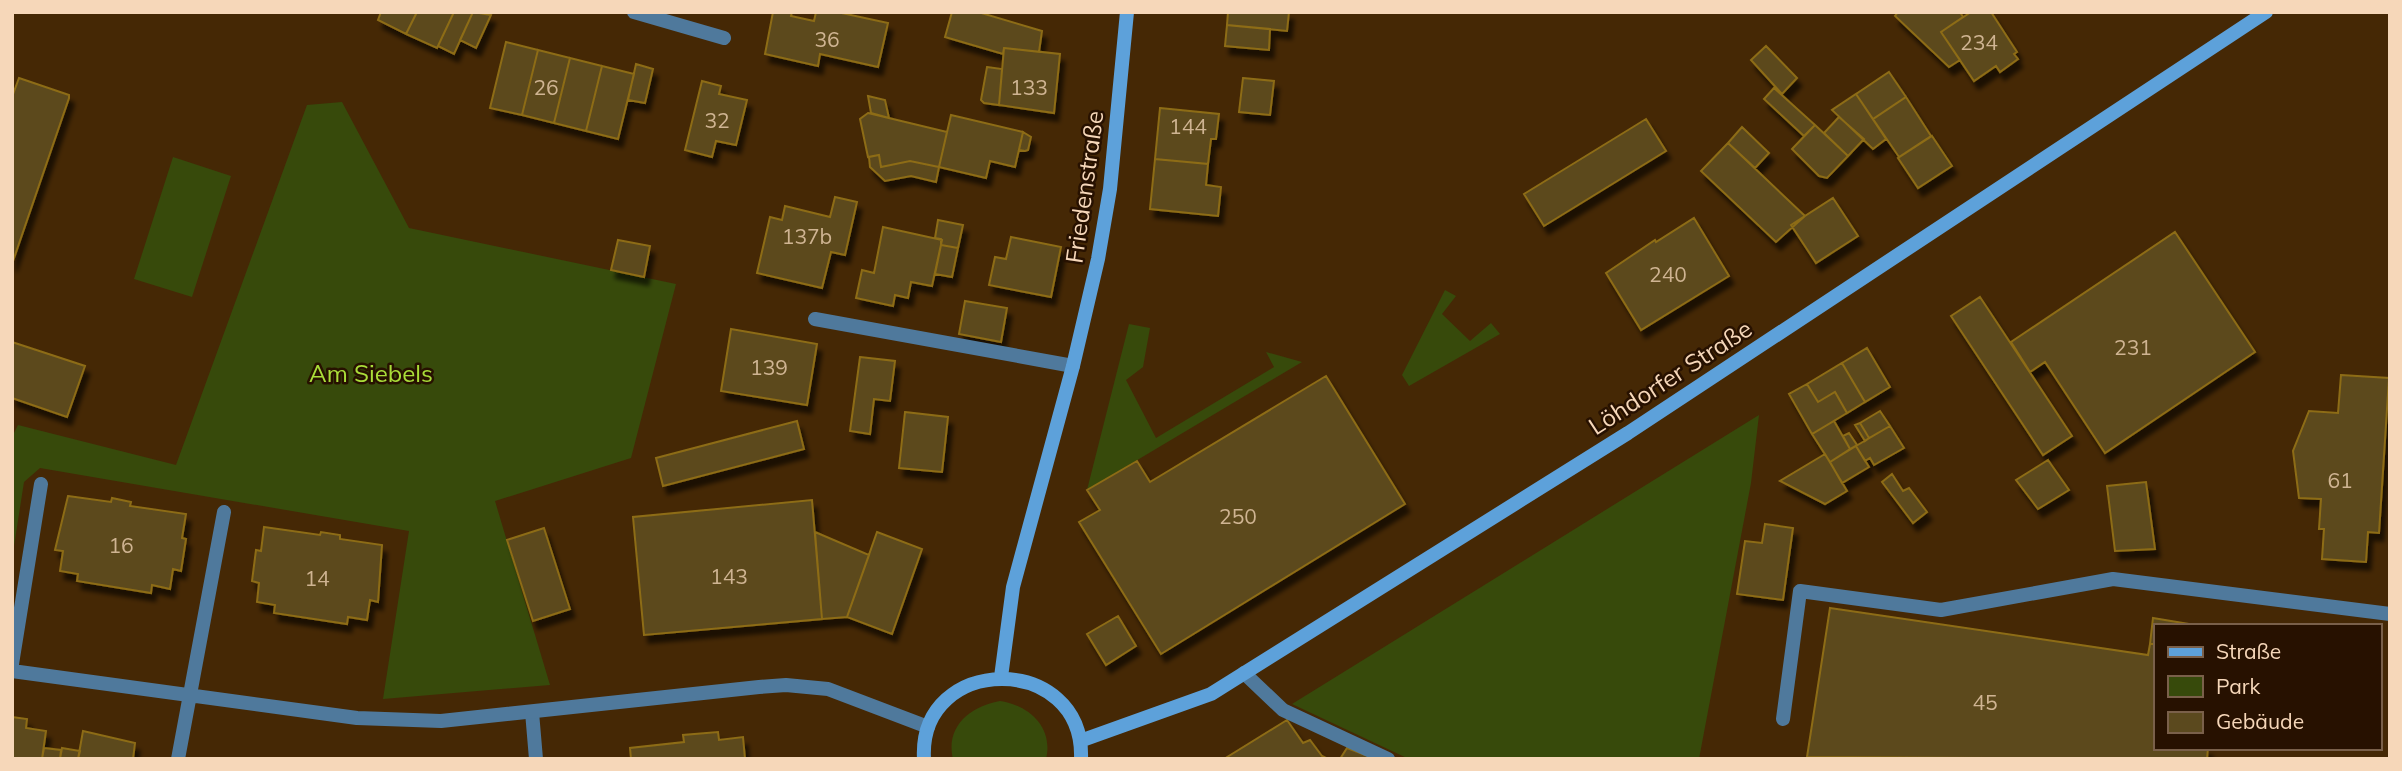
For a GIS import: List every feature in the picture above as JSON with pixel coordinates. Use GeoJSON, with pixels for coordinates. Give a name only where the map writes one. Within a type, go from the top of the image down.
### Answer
{"type":"FeatureCollection","features":[{"type":"Feature","properties":{"kind":"main road","name":"Friedenstraße"},"geometry":{"type":"LineString","coordinates":[[1001,677],[1013,587],[1096,271],[1110,189],[1127,12]]}},
{"type":"Feature","properties":{"kind":"main road","name":"Löhdorfer Straße"},"geometry":{"type":"LineString","coordinates":[[1080,741],[1172,711],[1211,694],[1628,433],[2266,12]]}},
{"type":"Feature","properties":{"kind":"main road"},"geometry":{"type":"LineString","coordinates":[[924,759],[928,727],[946,700],[971,683],[1001,677],[1028,681],[1052,695],[1070,715],[1080,741],[1081,759]]}},
{"type":"Feature","properties":{"kind":"street"},"geometry":{"type":"LineString","coordinates":[[634,12],[723,38]]}},
{"type":"Feature","properties":{"kind":"street"},"geometry":{"type":"LineString","coordinates":[[815,319],[1073,366]]}},
{"type":"Feature","properties":{"kind":"street"},"geometry":{"type":"LineString","coordinates":[[12,664],[41,484]]}},
{"type":"Feature","properties":{"kind":"street"},"geometry":{"type":"LineString","coordinates":[[178,759],[224,512]]}},
{"type":"Feature","properties":{"kind":"street"},"geometry":{"type":"LineString","coordinates":[[1783,719],[1800,591],[1941,610],[2113,579],[2390,614]]}},
{"type":"Feature","properties":{"kind":"street"},"geometry":{"type":"LineString","coordinates":[[12,671],[188,697],[371,719],[441,721],[759,687],[807,686],[828,689],[928,727]]}},
{"type":"Feature","properties":{"kind":"street"},"geometry":{"type":"LineString","coordinates":[[1244,673],[1283,710],[1388,759]]}},
{"type":"Feature","properties":{"kind":"street"},"geometry":{"type":"LineString","coordinates":[[531,712],[536,759]]}},
{"type":"Feature","properties":{"kind":"green space","name":"Am Siebels"},"geometry":{"type":"Polygon","coordinates":[[[342,102],[409,228],[676,284],[631,458],[495,501],[550,685],[383,699],[409,531],[40,468],[24,482],[12,559],[12,437],[18,425],[176,465],[307,105],[342,102]]]}},
{"type":"Feature","properties":{"kind":"green space"},"geometry":{"type":"Polygon","coordinates":[[[173,157],[231,176],[192,297],[134,279],[173,157]]]}},
{"type":"Feature","properties":{"kind":"green space"},"geometry":{"type":"Polygon","coordinates":[[[1445,290],[1456,296],[1442,314],[1470,341],[1491,323],[1500,334],[1409,386],[1402,375],[1445,290]]]}},
{"type":"Feature","properties":{"kind":"green space"},"geometry":{"type":"Polygon","coordinates":[[[1129,324],[1150,328],[1143,367],[1126,380],[1156,438],[1274,367],[1266,352],[1302,362],[1087,490],[1129,324]]]}},
{"type":"Feature","properties":{"kind":"green space"},"geometry":{"type":"Polygon","coordinates":[[[1759,415],[1751,483],[1699,759],[1409,759],[1292,704],[1759,415]]]}},
{"type":"Feature","properties":{"kind":"green space"},"geometry":{"type":"Polygon","coordinates":[[[1000,701],[1020,707],[1036,720],[1046,737],[1046,759],[953,759],[953,737],[957,727],[970,713],[1000,701]]]}},
{"type":"Feature","properties":{"kind":"building"},"geometry":{"type":"Polygon","coordinates":[[[381,12],[417,12],[406,34],[378,20],[381,12]]]}},
{"type":"Feature","properties":{"kind":"building"},"geometry":{"type":"Polygon","coordinates":[[[417,12],[454,12],[437,48],[406,34],[417,12]]]}},
{"type":"Feature","properties":{"kind":"building"},"geometry":{"type":"Polygon","coordinates":[[[454,12],[473,12],[454,54],[438,46],[454,12]]]}},
{"type":"Feature","properties":{"kind":"building"},"geometry":{"type":"Polygon","coordinates":[[[473,12],[491,15],[476,48],[460,40],[473,12]]]}},
{"type":"Feature","properties":{"kind":"building"},"geometry":{"type":"Polygon","coordinates":[[[773,12],[792,12],[791,16],[814,21],[816,12],[837,12],[888,23],[878,67],[820,54],[818,66],[765,54],[773,12]]]}},
{"type":"Feature","properties":{"kind":"building"},"geometry":{"type":"Polygon","coordinates":[[[952,12],[978,12],[1042,31],[1039,52],[1004,48],[1003,54],[945,37],[952,12]]]}},
{"type":"Feature","properties":{"kind":"building"},"geometry":{"type":"Polygon","coordinates":[[[1228,12],[1289,12],[1287,31],[1227,25],[1228,12]]]}},
{"type":"Feature","properties":{"kind":"building"},"geometry":{"type":"Polygon","coordinates":[[[1898,12],[1960,12],[1963,17],[1941,32],[1960,60],[1949,67],[1895,16],[1898,12]]]}},
{"type":"Feature","properties":{"kind":"building"},"geometry":{"type":"Polygon","coordinates":[[[1971,12],[1991,12],[2017,52],[2014,54],[2018,59],[2000,72],[1996,66],[1974,81],[1941,32],[1971,12]]]}},
{"type":"Feature","properties":{"kind":"building"},"geometry":{"type":"Polygon","coordinates":[[[1227,25],[1270,29],[1269,50],[1225,46],[1227,25]]]}},
{"type":"Feature","properties":{"kind":"building"},"geometry":{"type":"Polygon","coordinates":[[[506,42],[538,50],[522,115],[490,108],[506,42]]]}},
{"type":"Feature","properties":{"kind":"building"},"geometry":{"type":"Polygon","coordinates":[[[1766,46],[1797,78],[1782,94],[1751,60],[1766,46]]]}},
{"type":"Feature","properties":{"kind":"building"},"geometry":{"type":"Polygon","coordinates":[[[1004,48],[1060,54],[1054,113],[999,105],[1004,48]]]}},
{"type":"Feature","properties":{"kind":"building"},"geometry":{"type":"Polygon","coordinates":[[[538,50],[570,58],[554,123],[522,115],[538,50]]]}},
{"type":"Feature","properties":{"kind":"building"},"geometry":{"type":"Polygon","coordinates":[[[570,58],[602,66],[586,131],[554,123],[570,58]]]}},
{"type":"Feature","properties":{"kind":"building"},"geometry":{"type":"Polygon","coordinates":[[[636,64],[653,69],[645,103],[628,100],[636,64]]]}},
{"type":"Feature","properties":{"kind":"building"},"geometry":{"type":"Polygon","coordinates":[[[602,66],[634,74],[618,139],[586,131],[602,66]]]}},
{"type":"Feature","properties":{"kind":"building"},"geometry":{"type":"Polygon","coordinates":[[[987,67],[1002,69],[999,105],[981,100],[987,67]]]}},
{"type":"Feature","properties":{"kind":"building"},"geometry":{"type":"Polygon","coordinates":[[[1889,72],[1906,97],[1873,119],[1856,94],[1889,72]]]}},
{"type":"Feature","properties":{"kind":"building"},"geometry":{"type":"Polygon","coordinates":[[[19,78],[69,95],[69,98],[12,264],[12,97],[19,78]]]}},
{"type":"Feature","properties":{"kind":"building"},"geometry":{"type":"Polygon","coordinates":[[[1243,78],[1274,81],[1270,115],[1239,112],[1243,78]]]}},
{"type":"Feature","properties":{"kind":"building"},"geometry":{"type":"Polygon","coordinates":[[[702,81],[721,86],[719,94],[747,100],[736,145],[716,141],[712,157],[685,150],[702,81]]]}},
{"type":"Feature","properties":{"kind":"building"},"geometry":{"type":"Polygon","coordinates":[[[1774,88],[1815,125],[1804,136],[1764,99],[1774,88]]]}},
{"type":"Feature","properties":{"kind":"building"},"geometry":{"type":"Polygon","coordinates":[[[1856,94],[1886,139],[1873,149],[1832,110],[1856,94]]]}},
{"type":"Feature","properties":{"kind":"building"},"geometry":{"type":"Polygon","coordinates":[[[868,96],[885,100],[889,118],[871,113],[868,96]]]}},
{"type":"Feature","properties":{"kind":"building"},"geometry":{"type":"Polygon","coordinates":[[[1906,97],[1931,136],[1899,157],[1873,119],[1906,97]]]}},
{"type":"Feature","properties":{"kind":"building"},"geometry":{"type":"Polygon","coordinates":[[[1160,108],[1219,114],[1216,139],[1211,139],[1208,164],[1155,159],[1160,108]]]}},
{"type":"Feature","properties":{"kind":"building"},"geometry":{"type":"Polygon","coordinates":[[[868,113],[947,132],[939,167],[910,161],[881,167],[879,155],[868,157],[860,119],[868,113]]]}},
{"type":"Feature","properties":{"kind":"building"},"geometry":{"type":"Polygon","coordinates":[[[951,115],[1023,132],[1015,167],[990,161],[986,178],[939,167],[951,115]]]}},
{"type":"Feature","properties":{"kind":"building"},"geometry":{"type":"Polygon","coordinates":[[[1839,117],[1864,139],[1848,156],[1824,133],[1839,117]]]}},
{"type":"Feature","properties":{"kind":"building"},"geometry":{"type":"Polygon","coordinates":[[[1646,119],[1666,151],[1544,226],[1524,194],[1646,119]]]}},
{"type":"Feature","properties":{"kind":"building"},"geometry":{"type":"Polygon","coordinates":[[[1815,125],[1848,156],[1827,178],[1819,176],[1792,149],[1815,125]]]}},
{"type":"Feature","properties":{"kind":"building"},"geometry":{"type":"Polygon","coordinates":[[[1742,127],[1769,153],[1755,168],[1728,143],[1742,127]]]}},
{"type":"Feature","properties":{"kind":"building"},"geometry":{"type":"Polygon","coordinates":[[[1023,132],[1031,137],[1028,150],[1025,151],[1019,150],[1023,132]]]}},
{"type":"Feature","properties":{"kind":"building"},"geometry":{"type":"Polygon","coordinates":[[[1932,136],[1952,166],[1918,188],[1898,158],[1932,136]]]}},
{"type":"Feature","properties":{"kind":"building"},"geometry":{"type":"Polygon","coordinates":[[[1728,143],[1805,216],[1776,242],[1701,171],[1728,143]]]}},
{"type":"Feature","properties":{"kind":"building"},"geometry":{"type":"Polygon","coordinates":[[[879,155],[881,167],[910,161],[939,167],[936,182],[911,176],[885,181],[870,167],[869,157],[879,155]]]}},
{"type":"Feature","properties":{"kind":"building"},"geometry":{"type":"Polygon","coordinates":[[[1155,159],[1208,164],[1206,185],[1221,187],[1218,216],[1150,209],[1155,159]]]}},
{"type":"Feature","properties":{"kind":"building"},"geometry":{"type":"Polygon","coordinates":[[[835,197],[857,202],[845,255],[831,252],[822,288],[757,273],[770,217],[782,220],[785,206],[830,217],[835,197]]]}},
{"type":"Feature","properties":{"kind":"building"},"geometry":{"type":"Polygon","coordinates":[[[1833,198],[1858,236],[1816,263],[1791,225],[1833,198]]]}},
{"type":"Feature","properties":{"kind":"building"},"geometry":{"type":"Polygon","coordinates":[[[1694,218],[1729,276],[1641,330],[1606,273],[1694,218]]]}},
{"type":"Feature","properties":{"kind":"building"},"geometry":{"type":"Polygon","coordinates":[[[938,220],[963,225],[958,248],[941,245],[941,239],[935,238],[938,220]]]}},
{"type":"Feature","properties":{"kind":"building"},"geometry":{"type":"Polygon","coordinates":[[[883,227],[942,240],[932,286],[911,282],[908,298],[895,295],[893,306],[856,298],[862,270],[874,273],[883,227]]]}},
{"type":"Feature","properties":{"kind":"building"},"geometry":{"type":"Polygon","coordinates":[[[2175,232],[2255,352],[2105,453],[2045,362],[2030,372],[2011,342],[2175,232]]]}},
{"type":"Feature","properties":{"kind":"building"},"geometry":{"type":"Polygon","coordinates":[[[1011,237],[1061,247],[1051,297],[989,285],[995,257],[1006,259],[1011,237]]]}},
{"type":"Feature","properties":{"kind":"building"},"geometry":{"type":"Polygon","coordinates":[[[618,240],[650,246],[644,277],[611,270],[618,240]]]}},
{"type":"Feature","properties":{"kind":"building"},"geometry":{"type":"Polygon","coordinates":[[[941,245],[958,248],[952,277],[935,274],[941,245]]]}},
{"type":"Feature","properties":{"kind":"building"},"geometry":{"type":"Polygon","coordinates":[[[1980,297],[2072,436],[2043,455],[1951,316],[1980,297]]]}},
{"type":"Feature","properties":{"kind":"building"},"geometry":{"type":"Polygon","coordinates":[[[965,301],[1007,308],[1001,342],[959,334],[965,301]]]}},
{"type":"Feature","properties":{"kind":"building"},"geometry":{"type":"Polygon","coordinates":[[[731,329],[817,344],[807,405],[721,391],[731,329]]]}},
{"type":"Feature","properties":{"kind":"building"},"geometry":{"type":"Polygon","coordinates":[[[12,342],[85,366],[67,417],[12,398],[12,342]]]}},
{"type":"Feature","properties":{"kind":"building"},"geometry":{"type":"Polygon","coordinates":[[[1867,348],[1890,387],[1865,402],[1842,363],[1867,348]]]}},
{"type":"Feature","properties":{"kind":"building"},"geometry":{"type":"Polygon","coordinates":[[[860,357],[895,361],[890,401],[874,399],[870,434],[850,431],[860,357]]]}},
{"type":"Feature","properties":{"kind":"building"},"geometry":{"type":"Polygon","coordinates":[[[1842,363],[1865,402],[1847,413],[1835,392],[1818,402],[1807,384],[1842,363]]]}},
{"type":"Feature","properties":{"kind":"building"},"geometry":{"type":"Polygon","coordinates":[[[2341,375],[2389,378],[2379,533],[2368,532],[2366,562],[2322,559],[2324,529],[2319,529],[2321,499],[2299,498],[2293,451],[2309,411],[2338,413],[2341,375]]]}},
{"type":"Feature","properties":{"kind":"building"},"geometry":{"type":"Polygon","coordinates":[[[1326,376],[1405,504],[1161,654],[1079,522],[1100,510],[1087,490],[1137,461],[1150,482],[1326,376]]]}},
{"type":"Feature","properties":{"kind":"building"},"geometry":{"type":"Polygon","coordinates":[[[1807,384],[1818,402],[1835,392],[1847,413],[1812,434],[1789,394],[1807,384]]]}},
{"type":"Feature","properties":{"kind":"building"},"geometry":{"type":"Polygon","coordinates":[[[1880,411],[1890,426],[1869,438],[1860,423],[1880,411]]]}},
{"type":"Feature","properties":{"kind":"building"},"geometry":{"type":"Polygon","coordinates":[[[905,412],[948,417],[942,472],[899,468],[905,412]]]}},
{"type":"Feature","properties":{"kind":"building"},"geometry":{"type":"Polygon","coordinates":[[[797,421],[804,449],[663,486],[656,458],[797,421]]]}},
{"type":"Feature","properties":{"kind":"building"},"geometry":{"type":"Polygon","coordinates":[[[1834,421],[1850,449],[1830,462],[1812,434],[1834,421]]]}},
{"type":"Feature","properties":{"kind":"building"},"geometry":{"type":"Polygon","coordinates":[[[1860,423],[1869,438],[1865,441],[1855,425],[1860,423]]]}},
{"type":"Feature","properties":{"kind":"building"},"geometry":{"type":"Polygon","coordinates":[[[1890,426],[1904,448],[1874,465],[1870,458],[1865,461],[1856,446],[1890,426]]]}},
{"type":"Feature","properties":{"kind":"building"},"geometry":{"type":"Polygon","coordinates":[[[1849,433],[1857,445],[1850,449],[1843,436],[1849,433]]]}},
{"type":"Feature","properties":{"kind":"building"},"geometry":{"type":"Polygon","coordinates":[[[1856,446],[1869,467],[1842,483],[1830,462],[1856,446]]]}},
{"type":"Feature","properties":{"kind":"building"},"geometry":{"type":"Polygon","coordinates":[[[1825,454],[1847,491],[1825,504],[1780,481],[1825,454]]]}},
{"type":"Feature","properties":{"kind":"building"},"geometry":{"type":"Polygon","coordinates":[[[2048,460],[2069,490],[2038,509],[2016,480],[2048,460]]]}},
{"type":"Feature","properties":{"kind":"building"},"geometry":{"type":"Polygon","coordinates":[[[1892,474],[1903,491],[1909,488],[1927,512],[1913,523],[1882,482],[1892,474]]]}},
{"type":"Feature","properties":{"kind":"building"},"geometry":{"type":"Polygon","coordinates":[[[2146,482],[2155,549],[2115,551],[2107,486],[2146,482]]]}},
{"type":"Feature","properties":{"kind":"building"},"geometry":{"type":"Polygon","coordinates":[[[68,496],[111,502],[112,498],[131,502],[130,506],[186,514],[182,538],[186,539],[181,571],[173,569],[170,589],[152,585],[151,593],[77,581],[78,574],[60,571],[63,551],[55,550],[68,496]]]}},
{"type":"Feature","properties":{"kind":"building"},"geometry":{"type":"Polygon","coordinates":[[[812,500],[822,619],[644,635],[633,517],[812,500]]]}},
{"type":"Feature","properties":{"kind":"building"},"geometry":{"type":"Polygon","coordinates":[[[1765,524],[1793,528],[1783,600],[1737,594],[1745,541],[1762,543],[1765,524]]]}},
{"type":"Feature","properties":{"kind":"building"},"geometry":{"type":"Polygon","coordinates":[[[264,527],[320,535],[321,532],[340,535],[340,539],[382,545],[378,602],[370,600],[367,620],[348,617],[347,624],[274,613],[275,605],[257,602],[259,583],[252,581],[256,550],[261,551],[264,527]]]}},
{"type":"Feature","properties":{"kind":"building"},"geometry":{"type":"Polygon","coordinates":[[[544,528],[570,609],[533,621],[507,540],[544,528]]]}},
{"type":"Feature","properties":{"kind":"building"},"geometry":{"type":"Polygon","coordinates":[[[815,532],[869,555],[847,617],[822,619],[815,532]]]}},
{"type":"Feature","properties":{"kind":"building"},"geometry":{"type":"Polygon","coordinates":[[[877,532],[922,549],[892,634],[847,617],[877,532]]]}},
{"type":"Feature","properties":{"kind":"building"},"geometry":{"type":"Polygon","coordinates":[[[1830,608],[2148,655],[2150,644],[2154,644],[2154,750],[2208,750],[2207,759],[1807,757],[1830,608]]]}},
{"type":"Feature","properties":{"kind":"building"},"geometry":{"type":"Polygon","coordinates":[[[1118,616],[1136,646],[1106,665],[1087,634],[1118,616]]]}},
{"type":"Feature","properties":{"kind":"building"},"geometry":{"type":"Polygon","coordinates":[[[2153,618],[2189,624],[2154,624],[2154,644],[2150,644],[2153,618]]]}},
{"type":"Feature","properties":{"kind":"building"},"geometry":{"type":"Polygon","coordinates":[[[12,717],[27,719],[26,728],[46,731],[42,759],[12,759],[12,717]]]}},
{"type":"Feature","properties":{"kind":"building"},"geometry":{"type":"Polygon","coordinates":[[[1287,720],[1303,743],[1310,740],[1322,756],[1328,759],[1224,759],[1287,720]]]}},
{"type":"Feature","properties":{"kind":"building"},"geometry":{"type":"Polygon","coordinates":[[[83,731],[135,743],[133,759],[78,759],[83,731]]]}},
{"type":"Feature","properties":{"kind":"building"},"geometry":{"type":"Polygon","coordinates":[[[718,732],[719,740],[743,737],[745,759],[631,759],[630,748],[684,742],[683,735],[718,732]]]}},
{"type":"Feature","properties":{"kind":"building"},"geometry":{"type":"Polygon","coordinates":[[[44,748],[61,750],[60,759],[42,759],[44,748]]]}},
{"type":"Feature","properties":{"kind":"building"},"geometry":{"type":"Polygon","coordinates":[[[62,748],[80,751],[78,759],[60,759],[62,748]]]}},
{"type":"Feature","properties":{"kind":"building"},"geometry":{"type":"Polygon","coordinates":[[[1347,748],[1376,759],[1340,759],[1347,748]]]}}]}
